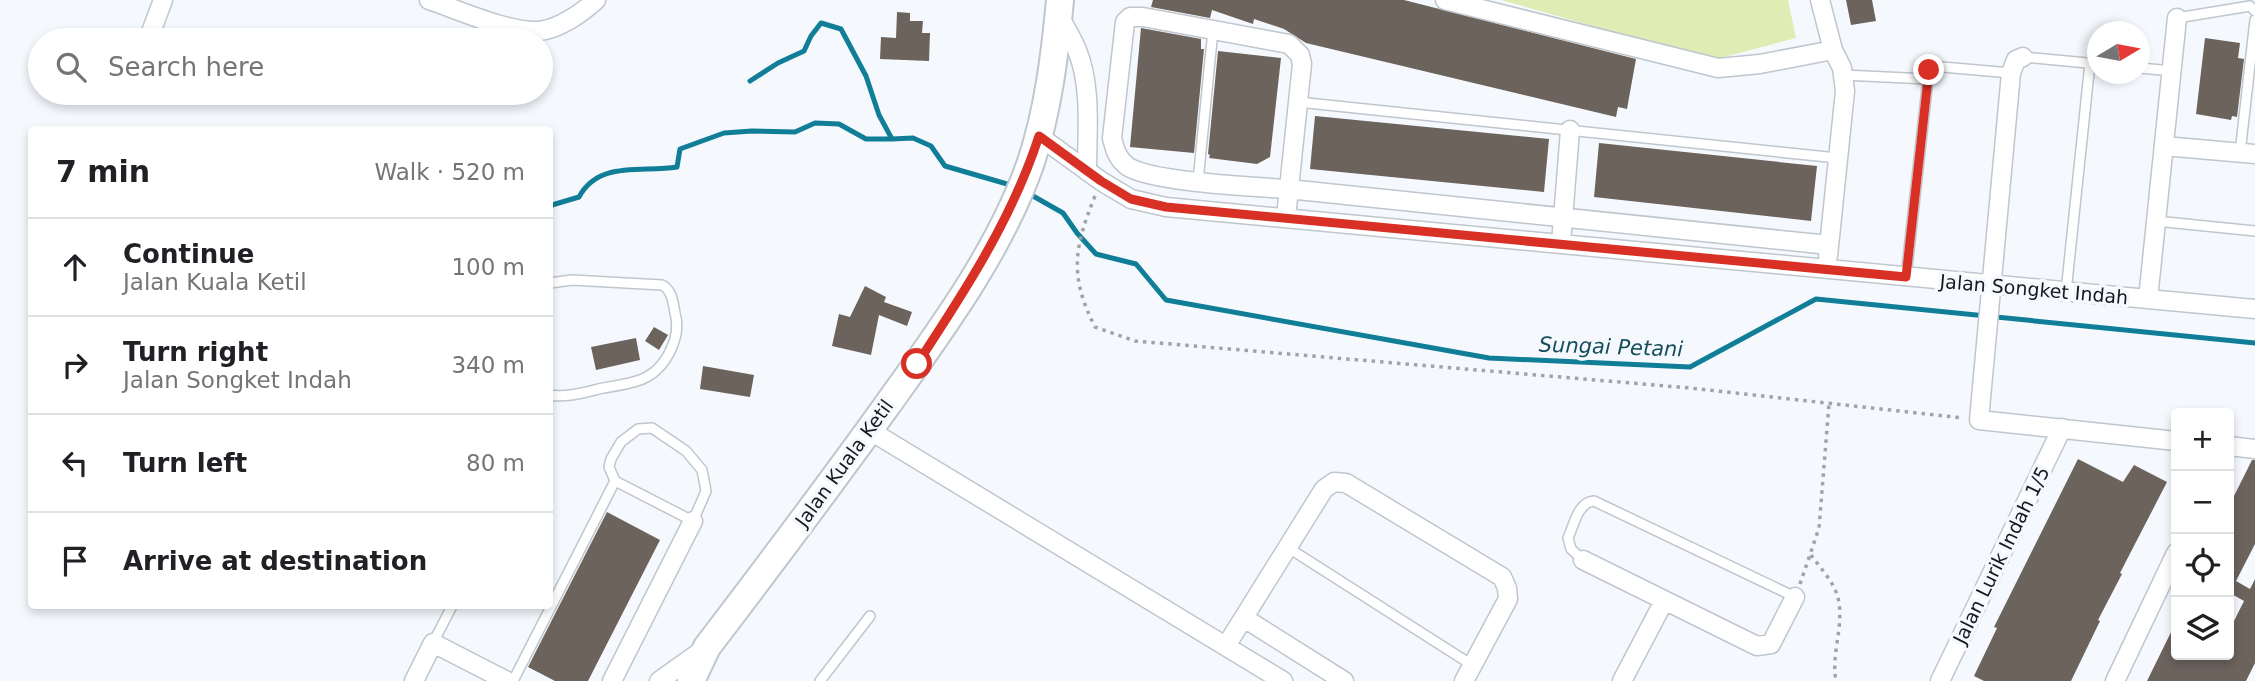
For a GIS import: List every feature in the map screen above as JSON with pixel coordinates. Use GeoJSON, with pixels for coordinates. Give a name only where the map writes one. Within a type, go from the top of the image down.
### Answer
{"type":"FeatureCollection","features":[{"type":"Feature","properties":{"kind":"main road","name":"Jalan Kuala Ketil"},"geometry":{"type":"LineString","coordinates":[[691,681],[707,647],[869,430],[958,303],[1011,209],[1039,136],[1060,8]]}},
{"type":"Feature","properties":{"kind":"street"},"geometry":{"type":"LineString","coordinates":[[152,28],[163,0]]}},
{"type":"Feature","properties":{"kind":"street"},"geometry":{"type":"LineString","coordinates":[[429,0],[514,28]]}},
{"type":"Feature","properties":{"kind":"street"},"geometry":{"type":"LineString","coordinates":[[549,28],[568,21],[596,0]]}},
{"type":"Feature","properties":{"kind":"street"},"geometry":{"type":"LineString","coordinates":[[1445,0],[1718,68],[1760,64],[1833,50]]}},
{"type":"Feature","properties":{"kind":"street"},"geometry":{"type":"LineString","coordinates":[[1820,0],[1833,50],[1842,68],[1844,91],[1827,270]]}},
{"type":"Feature","properties":{"kind":"street"},"geometry":{"type":"LineString","coordinates":[[1060,8],[1077,50],[1084,79],[1094,176]]}},
{"type":"Feature","properties":{"kind":"street"},"geometry":{"type":"LineString","coordinates":[[1286,217],[1288,190],[1303,64],[1296,50],[1289,44],[1143,17],[1130,17],[1125,22],[1112,138],[1116,155],[1127,166],[1139,172],[1198,181],[1288,190],[1829,245]]}},
{"type":"Feature","properties":{"kind":"street"},"geometry":{"type":"LineString","coordinates":[[2148,299],[2177,18]]}},
{"type":"Feature","properties":{"kind":"street"},"geometry":{"type":"LineString","coordinates":[[2023,57],[2016,60],[2011,73],[1979,420],[2171,440]]}},
{"type":"Feature","properties":{"kind":"street"},"geometry":{"type":"LineString","coordinates":[[1561,244],[1570,131]]}},
{"type":"Feature","properties":{"kind":"street","name":"Jalan Songket Indah"},"geometry":{"type":"LineString","coordinates":[[1039,136],[1131,199],[1166,207],[1906,277],[1991,293],[2066,292],[2255,309]]}},
{"type":"Feature","properties":{"kind":"street"},"geometry":{"type":"LineString","coordinates":[[2164,146],[2248,154]]}},
{"type":"Feature","properties":{"kind":"street","name":"Jalan Lurik Indah 1/5"},"geometry":{"type":"LineString","coordinates":[[1940,681],[2062,428]]}},
{"type":"Feature","properties":{"kind":"street"},"geometry":{"type":"LineString","coordinates":[[869,430],[1283,681]]}},
{"type":"Feature","properties":{"kind":"street"},"geometry":{"type":"LineString","coordinates":[[2234,447],[2255,449]]}},
{"type":"Feature","properties":{"kind":"street"},"geometry":{"type":"LineString","coordinates":[[1226,646],[1324,489],[1334,482],[1346,483],[1502,577],[1508,599],[1464,681]]}},
{"type":"Feature","properties":{"kind":"street"},"geometry":{"type":"LineString","coordinates":[[612,681],[693,521]]}},
{"type":"Feature","properties":{"kind":"street"},"geometry":{"type":"LineString","coordinates":[[1583,560],[1757,646],[1771,644],[1795,597]]}},
{"type":"Feature","properties":{"kind":"street"},"geometry":{"type":"LineString","coordinates":[[2115,681],[2171,563]]}},
{"type":"Feature","properties":{"kind":"street"},"geometry":{"type":"LineString","coordinates":[[1622,681],[1664,601]]}},
{"type":"Feature","properties":{"kind":"street"},"geometry":{"type":"LineString","coordinates":[[1244,618],[1344,681]]}},
{"type":"Feature","properties":{"kind":"street"},"geometry":{"type":"LineString","coordinates":[[414,681],[433,643],[507,681]]}},
{"type":"Feature","properties":{"kind":"street"},"geometry":{"type":"LineString","coordinates":[[659,681],[707,647]]}},
{"type":"Feature","properties":{"kind":"lane"},"geometry":{"type":"LineString","coordinates":[[2177,18],[2250,6],[2255,11]]}},
{"type":"Feature","properties":{"kind":"lane"},"geometry":{"type":"LineString","coordinates":[[2248,154],[2255,20]]}},
{"type":"Feature","properties":{"kind":"lane"},"geometry":{"type":"LineString","coordinates":[[1198,181],[1213,30]]}},
{"type":"Feature","properties":{"kind":"lane"},"geometry":{"type":"LineString","coordinates":[[2023,57],[2087,62]]}},
{"type":"Feature","properties":{"kind":"lane"},"geometry":{"type":"LineString","coordinates":[[1906,277],[1931,66],[2011,73]]}},
{"type":"Feature","properties":{"kind":"lane"},"geometry":{"type":"LineString","coordinates":[[2150,69],[2172,71]]}},
{"type":"Feature","properties":{"kind":"lane"},"geometry":{"type":"LineString","coordinates":[[1843,75],[1928,79]]}},
{"type":"Feature","properties":{"kind":"lane"},"geometry":{"type":"LineString","coordinates":[[2066,292],[2091,84]]}},
{"type":"Feature","properties":{"kind":"lane"},"geometry":{"type":"LineString","coordinates":[[1298,102],[1837,158]]}},
{"type":"Feature","properties":{"kind":"lane"},"geometry":{"type":"LineString","coordinates":[[2156,221],[2255,231]]}},
{"type":"Feature","properties":{"kind":"lane"},"geometry":{"type":"LineString","coordinates":[[553,283],[581,280],[662,285],[671,295],[677,319],[677,335],[660,365],[642,379],[584,393],[553,395]]}},
{"type":"Feature","properties":{"kind":"lane"},"geometry":{"type":"LineString","coordinates":[[652,428],[686,451],[702,470],[706,491],[693,521],[615,481],[609,467],[611,459],[621,442],[638,429],[652,428]]}},
{"type":"Feature","properties":{"kind":"lane"},"geometry":{"type":"LineString","coordinates":[[553,603],[615,481]]}},
{"type":"Feature","properties":{"kind":"lane"},"geometry":{"type":"LineString","coordinates":[[1583,560],[1572,549],[1568,538],[1583,506],[1594,500],[1795,597]]}},
{"type":"Feature","properties":{"kind":"lane"},"geometry":{"type":"LineString","coordinates":[[1287,547],[1472,664]]}},
{"type":"Feature","properties":{"kind":"lane"},"geometry":{"type":"LineString","coordinates":[[433,643],[450,609]]}},
{"type":"Feature","properties":{"kind":"lane"},"geometry":{"type":"LineString","coordinates":[[513,681],[550,609]]}},
{"type":"Feature","properties":{"kind":"lane"},"geometry":{"type":"LineString","coordinates":[[820,681],[870,617]]}},
{"type":"Feature","properties":{"kind":"path"},"geometry":{"type":"LineString","coordinates":[[1094,176],[1078,245],[1077,278],[1084,306],[1095,327],[1135,341],[1690,388],[1979,420]]}},
{"type":"Feature","properties":{"kind":"path"},"geometry":{"type":"LineString","coordinates":[[1795,597],[1819,528],[1829,404]]}},
{"type":"Feature","properties":{"kind":"path"},"geometry":{"type":"LineString","coordinates":[[1811,555],[1839,602],[1836,681]]}},
{"type":"Feature","properties":{"kind":"green space"},"geometry":{"type":"Polygon","coordinates":[[[1501,0],[1788,0],[1796,38],[1713,60],[1501,0]]]}},
{"type":"Feature","properties":{"kind":"building"},"geometry":{"type":"Polygon","coordinates":[[[1153,0],[1404,0],[1636,59],[1627,109],[1618,107],[1616,117],[1306,43],[1284,29],[1254,19],[1253,24],[1212,10],[1210,18],[1151,7],[1153,0]]]}},
{"type":"Feature","properties":{"kind":"building"},"geometry":{"type":"Polygon","coordinates":[[[1846,0],[1872,0],[1876,21],[1851,25],[1846,0]]]}},
{"type":"Feature","properties":{"kind":"building"},"geometry":{"type":"Polygon","coordinates":[[[897,12],[910,13],[910,21],[923,21],[922,33],[930,33],[929,61],[880,59],[881,37],[896,38],[897,12]]]}},
{"type":"Feature","properties":{"kind":"building"},"geometry":{"type":"Polygon","coordinates":[[[1141,28],[1201,39],[1201,49],[1204,49],[1194,153],[1130,147],[1141,28]]]}},
{"type":"Feature","properties":{"kind":"building"},"geometry":{"type":"Polygon","coordinates":[[[2205,38],[2240,43],[2238,58],[2244,59],[2237,117],[2232,116],[2231,120],[2196,114],[2205,38]]]}},
{"type":"Feature","properties":{"kind":"building"},"geometry":{"type":"Polygon","coordinates":[[[1218,51],[1281,58],[1270,157],[1257,164],[1209,158],[1218,51]]]}},
{"type":"Feature","properties":{"kind":"building"},"geometry":{"type":"Polygon","coordinates":[[[1315,116],[1549,139],[1544,192],[1310,169],[1315,116]]]}},
{"type":"Feature","properties":{"kind":"building"},"geometry":{"type":"Polygon","coordinates":[[[1599,143],[1817,166],[1811,221],[1594,197],[1599,143]]]}},
{"type":"Feature","properties":{"kind":"building"},"geometry":{"type":"Polygon","coordinates":[[[865,286],[886,297],[884,302],[912,312],[907,326],[879,315],[871,355],[832,346],[839,314],[850,317],[865,286]]]}},
{"type":"Feature","properties":{"kind":"building"},"geometry":{"type":"Polygon","coordinates":[[[654,327],[668,335],[659,350],[645,341],[654,327]]]}},
{"type":"Feature","properties":{"kind":"building"},"geometry":{"type":"Polygon","coordinates":[[[636,338],[640,360],[596,370],[591,347],[636,338]]]}},
{"type":"Feature","properties":{"kind":"building"},"geometry":{"type":"Polygon","coordinates":[[[703,366],[754,375],[750,397],[700,389],[703,366]]]}},
{"type":"Feature","properties":{"kind":"building"},"geometry":{"type":"Polygon","coordinates":[[[2078,459],[2123,482],[2134,465],[2167,482],[2120,573],[2122,574],[2071,681],[1984,681],[1974,676],[1997,628],[1994,627],[2078,459]]]}},
{"type":"Feature","properties":{"kind":"building"},"geometry":{"type":"Polygon","coordinates":[[[2252,460],[2255,460],[2255,544],[2236,581],[2250,589],[2255,579],[2255,663],[2246,681],[2147,681],[2171,632],[2171,660],[2234,660],[2234,621],[2244,601],[2234,595],[2234,496],[2252,460]]]}},
{"type":"Feature","properties":{"kind":"building"},"geometry":{"type":"Polygon","coordinates":[[[607,512],[660,540],[588,681],[555,681],[528,667],[607,512]]]}},
{"type":"Feature","properties":{"kind":"waterway"},"geometry":{"type":"LineString","coordinates":[[750,81],[778,63],[804,51],[821,23],[841,29],[866,76],[879,115],[892,139],[913,138],[931,146],[945,166],[1014,186]]}},
{"type":"Feature","properties":{"kind":"waterway"},"geometry":{"type":"LineString","coordinates":[[553,205],[579,197],[588,185],[610,173],[677,167],[680,149],[724,133],[795,132],[815,123],[839,124],[866,139],[892,139]]}},
{"type":"Feature","properties":{"kind":"waterway","name":"Sungai Petani"},"geometry":{"type":"LineString","coordinates":[[1026,192],[1063,213],[1096,254],[1136,264],[1166,300],[1489,358],[1690,367],[1816,299],[2255,343]]}},
{"type":"Feature","properties":{"kind":"route"},"geometry":{"type":"LineString","coordinates":[[917,364],[958,303],[1011,209],[1039,136],[1131,199],[1166,207],[1906,277],[1929,70]]}}]}
